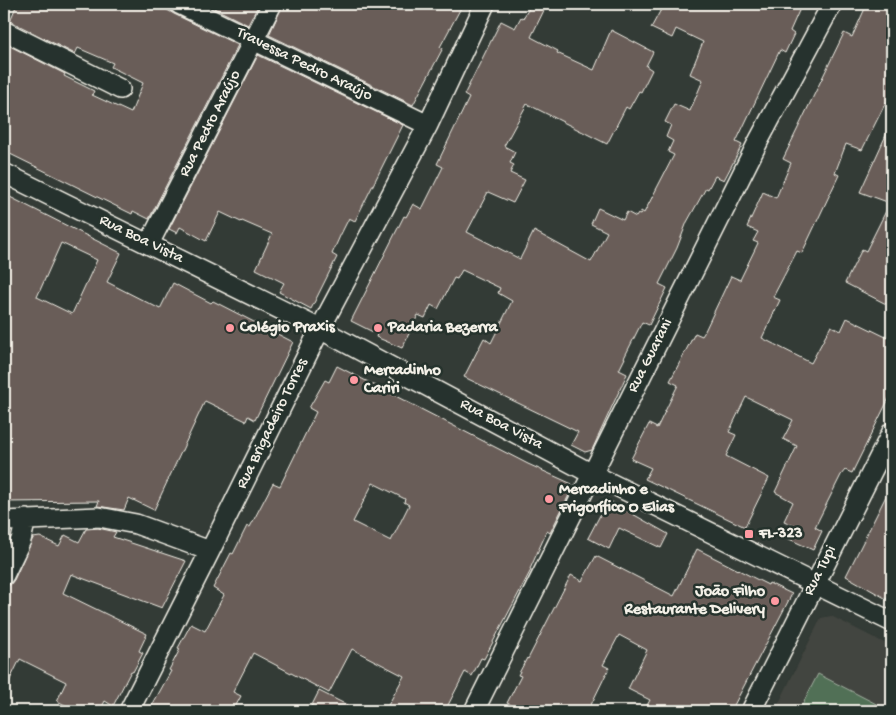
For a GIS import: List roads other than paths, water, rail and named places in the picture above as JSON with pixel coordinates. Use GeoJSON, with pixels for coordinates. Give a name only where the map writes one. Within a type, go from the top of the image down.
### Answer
{"type":"FeatureCollection","features":[{"type":"Feature","properties":{"kind":"street","name":"Travessa Pedro Araújo"},"geometry":{"type":"LineString","coordinates":[[179,4],[428,125]]}},
{"type":"Feature","properties":{"kind":"street","name":"Rua Pedro Araújo"},"geometry":{"type":"LineString","coordinates":[[149,244],[272,4]]}},
{"type":"Feature","properties":{"kind":"street","name":"Rua Brigadeiro Torres"},"geometry":{"type":"LineString","coordinates":[[129,711],[320,329],[428,125],[486,4]]}},
{"type":"Feature","properties":{"kind":"street","name":"Rua Guarani"},"geometry":{"type":"LineString","coordinates":[[474,711],[759,140],[832,4]]}},
{"type":"Feature","properties":{"kind":"street"},"geometry":{"type":"LineString","coordinates":[[4,31],[120,89]]}},
{"type":"Feature","properties":{"kind":"street","name":"Rua Boa Vista"},"geometry":{"type":"LineString","coordinates":[[4,173],[320,329],[592,474],[892,622]]}},
{"type":"Feature","properties":{"kind":"street","name":"Rua Tupi"},"geometry":{"type":"LineString","coordinates":[[751,711],[892,432]]}},
{"type":"Feature","properties":{"kind":"street"},"geometry":{"type":"LineString","coordinates":[[4,521],[99,517],[136,524],[210,551]]}},
{"type":"Feature","properties":{"kind":"street"},"geometry":{"type":"LineString","coordinates":[[4,575],[21,540],[26,519]]}},
{"type":"Feature","properties":{"kind":"place","name":"Colégio Praxis"},"geometry":{"type":"Point","coordinates":[230,328]}},
{"type":"Feature","properties":{"kind":"place","name":"Padaria Bezerra"},"geometry":{"type":"Point","coordinates":[378,328]}},
{"type":"Feature","properties":{"kind":"place","name":"Mercadinho Cariri"},"geometry":{"type":"Point","coordinates":[354,380]}},
{"type":"Feature","properties":{"kind":"place","name":"Mercadinho e Frigorífico O Elias"},"geometry":{"type":"Point","coordinates":[549,499]}},
{"type":"Feature","properties":{"kind":"place","name":"FL-323"},"geometry":{"type":"Point","coordinates":[749,534]}},
{"type":"Feature","properties":{"kind":"place","name":"João Filho Restaurante Delivery"},"geometry":{"type":"Point","coordinates":[775,601]}}]}
